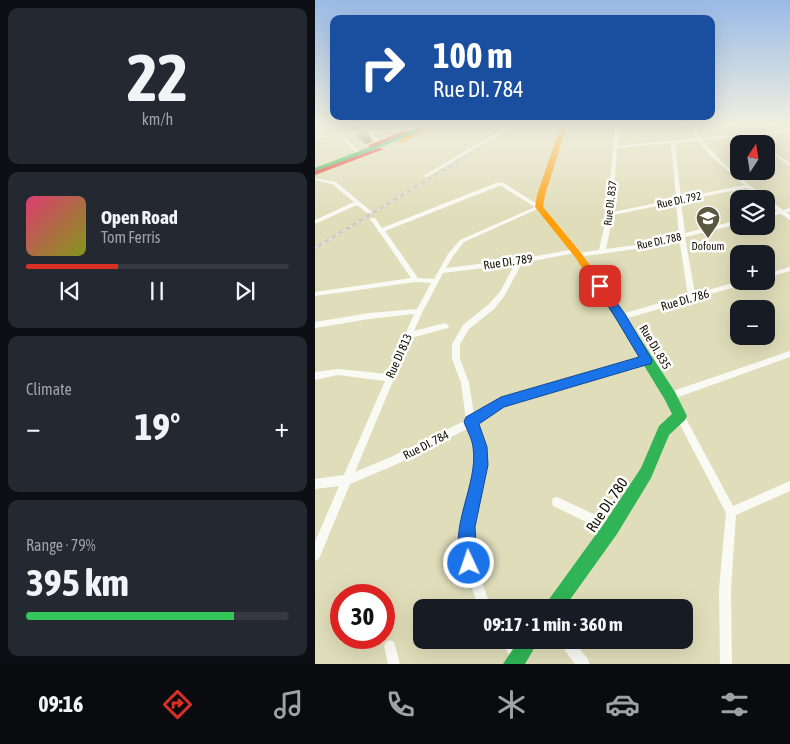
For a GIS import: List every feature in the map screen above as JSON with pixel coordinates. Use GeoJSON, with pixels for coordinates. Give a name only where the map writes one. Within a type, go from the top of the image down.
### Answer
{"type":"FeatureCollection","features":[{"type":"Feature","properties":{"kind":"street"},"geometry":{"type":"LineString","coordinates":[[315,169],[345,156]]}},
{"type":"Feature","properties":{"kind":"street"},"geometry":{"type":"LineString","coordinates":[[315,169],[349,156]]}},
{"type":"Feature","properties":{"kind":"street"},"geometry":{"type":"LineString","coordinates":[[315,169],[353,156]]}},
{"type":"Feature","properties":{"kind":"street"},"geometry":{"type":"LineString","coordinates":[[315,169],[361,156]]}},
{"type":"Feature","properties":{"kind":"street"},"geometry":{"type":"LineString","coordinates":[[425,176],[460,156]]}},
{"type":"Feature","properties":{"kind":"street"},"geometry":{"type":"LineString","coordinates":[[381,231],[497,184],[502,184],[539,207],[554,156]]}},
{"type":"Feature","properties":{"kind":"street","name":"Rue DI. 837"},"geometry":{"type":"LineString","coordinates":[[602,252],[610,214],[615,156]]}},
{"type":"Feature","properties":{"kind":"street"},"geometry":{"type":"LineString","coordinates":[[674,156],[682,236],[692,298]]}},
{"type":"Feature","properties":{"kind":"street"},"geometry":{"type":"LineString","coordinates":[[715,156],[753,190]]}},
{"type":"Feature","properties":{"kind":"street"},"geometry":{"type":"LineString","coordinates":[[777,156],[790,166]]}},
{"type":"Feature","properties":{"kind":"street"},"geometry":{"type":"LineString","coordinates":[[315,179],[334,183],[369,212]]}},
{"type":"Feature","properties":{"kind":"street","name":"Rue DI. 792"},"geometry":{"type":"LineString","coordinates":[[610,214],[747,186]]}},
{"type":"Feature","properties":{"kind":"street"},"geometry":{"type":"LineString","coordinates":[[315,222],[358,202]]}},
{"type":"Feature","properties":{"kind":"street","name":"Rue DI. 835"},"geometry":{"type":"LineString","coordinates":[[539,207],[576,253],[621,317],[669,396],[731,512]]}},
{"type":"Feature","properties":{"kind":"street","name":"Rue DI 813"},"geometry":{"type":"LineString","coordinates":[[315,555],[419,311],[453,251],[462,241],[539,207]]}},
{"type":"Feature","properties":{"kind":"street"},"geometry":{"type":"LineString","coordinates":[[775,207],[790,218]]}},
{"type":"Feature","properties":{"kind":"street"},"geometry":{"type":"LineString","coordinates":[[775,213],[790,210]]}},
{"type":"Feature","properties":{"kind":"street"},"geometry":{"type":"LineString","coordinates":[[373,219],[416,280]]}},
{"type":"Feature","properties":{"kind":"street","name":"Rue DI. 788"},"geometry":{"type":"LineString","coordinates":[[576,253],[602,252],[730,224]]}},
{"type":"Feature","properties":{"kind":"street","name":"Rue DI. 789"},"geometry":{"type":"LineString","coordinates":[[441,271],[520,262],[576,253]]}},
{"type":"Feature","properties":{"kind":"street"},"geometry":{"type":"LineString","coordinates":[[482,599],[469,563],[467,527],[481,465],[480,447],[471,422],[465,383],[456,359],[456,344],[466,328],[503,294],[520,262]]}},
{"type":"Feature","properties":{"kind":"street"},"geometry":{"type":"LineString","coordinates":[[775,273],[790,268]]}},
{"type":"Feature","properties":{"kind":"street"},"geometry":{"type":"LineString","coordinates":[[315,294],[416,280],[435,281]]}},
{"type":"Feature","properties":{"kind":"street","name":"Rue DI. 786"},"geometry":{"type":"LineString","coordinates":[[621,317],[730,286]]}},
{"type":"Feature","properties":{"kind":"street"},"geometry":{"type":"LineString","coordinates":[[315,325],[369,316],[419,311]]}},
{"type":"Feature","properties":{"kind":"street"},"geometry":{"type":"LineString","coordinates":[[409,336],[445,326]]}},
{"type":"Feature","properties":{"kind":"street"},"geometry":{"type":"LineString","coordinates":[[669,396],[790,354]]}},
{"type":"Feature","properties":{"kind":"street","name":"Rue DI. 784"},"geometry":{"type":"LineString","coordinates":[[315,484],[347,480],[394,461],[471,422],[501,402],[646,360]]}},
{"type":"Feature","properties":{"kind":"street"},"geometry":{"type":"LineString","coordinates":[[315,376],[338,372],[390,378]]}},
{"type":"Feature","properties":{"kind":"street","name":"Rue DI. 780"},"geometry":{"type":"LineString","coordinates":[[560,599],[611,528],[646,473],[664,431],[680,416]]}},
{"type":"Feature","properties":{"kind":"street"},"geometry":{"type":"LineString","coordinates":[[725,664],[725,589],[731,512],[790,486]]}},
{"type":"Feature","properties":{"kind":"street"},"geometry":{"type":"LineString","coordinates":[[557,502],[611,528]]}},
{"type":"Feature","properties":{"kind":"street"},"geometry":{"type":"LineString","coordinates":[[391,649],[394,664]]}},
{"type":"Feature","properties":{"kind":"street"},"geometry":{"type":"LineString","coordinates":[[516,660],[524,649]]}},
{"type":"Feature","properties":{"kind":"street"},"geometry":{"type":"LineString","coordinates":[[571,649],[583,664]]}},
{"type":"Feature","properties":{"kind":"railway"},"geometry":{"type":"LineString","coordinates":[[315,248],[467,156]]}},
{"type":"Feature","properties":{"kind":"traffic: fast"},"geometry":{"type":"LineString","coordinates":[[315,171],[354,156]]}},
{"type":"Feature","properties":{"kind":"traffic: fast"},"geometry":{"type":"LineString","coordinates":[[560,599],[611,528],[646,473],[664,431],[680,416],[670,396],[608,298]]}},
{"type":"Feature","properties":{"kind":"traffic: fast"},"geometry":{"type":"LineString","coordinates":[[513,664],[524,649]]}},
{"type":"Feature","properties":{"kind":"traffic: slow"},"geometry":{"type":"LineString","coordinates":[[554,156],[539,207],[578,255],[608,298]]}},
{"type":"Feature","properties":{"kind":"traffic: jam"},"geometry":{"type":"LineString","coordinates":[[315,173],[362,156]]}},
{"type":"Feature","properties":{"kind":"place","name":"Dofoum"},"geometry":{"type":"Point","coordinates":[708,239]}},
{"type":"Feature","properties":{"kind":"route"},"geometry":{"type":"LineString","coordinates":[[469,563],[467,527],[481,465],[480,447],[471,422],[501,402],[646,360],[600,286]]}}]}
